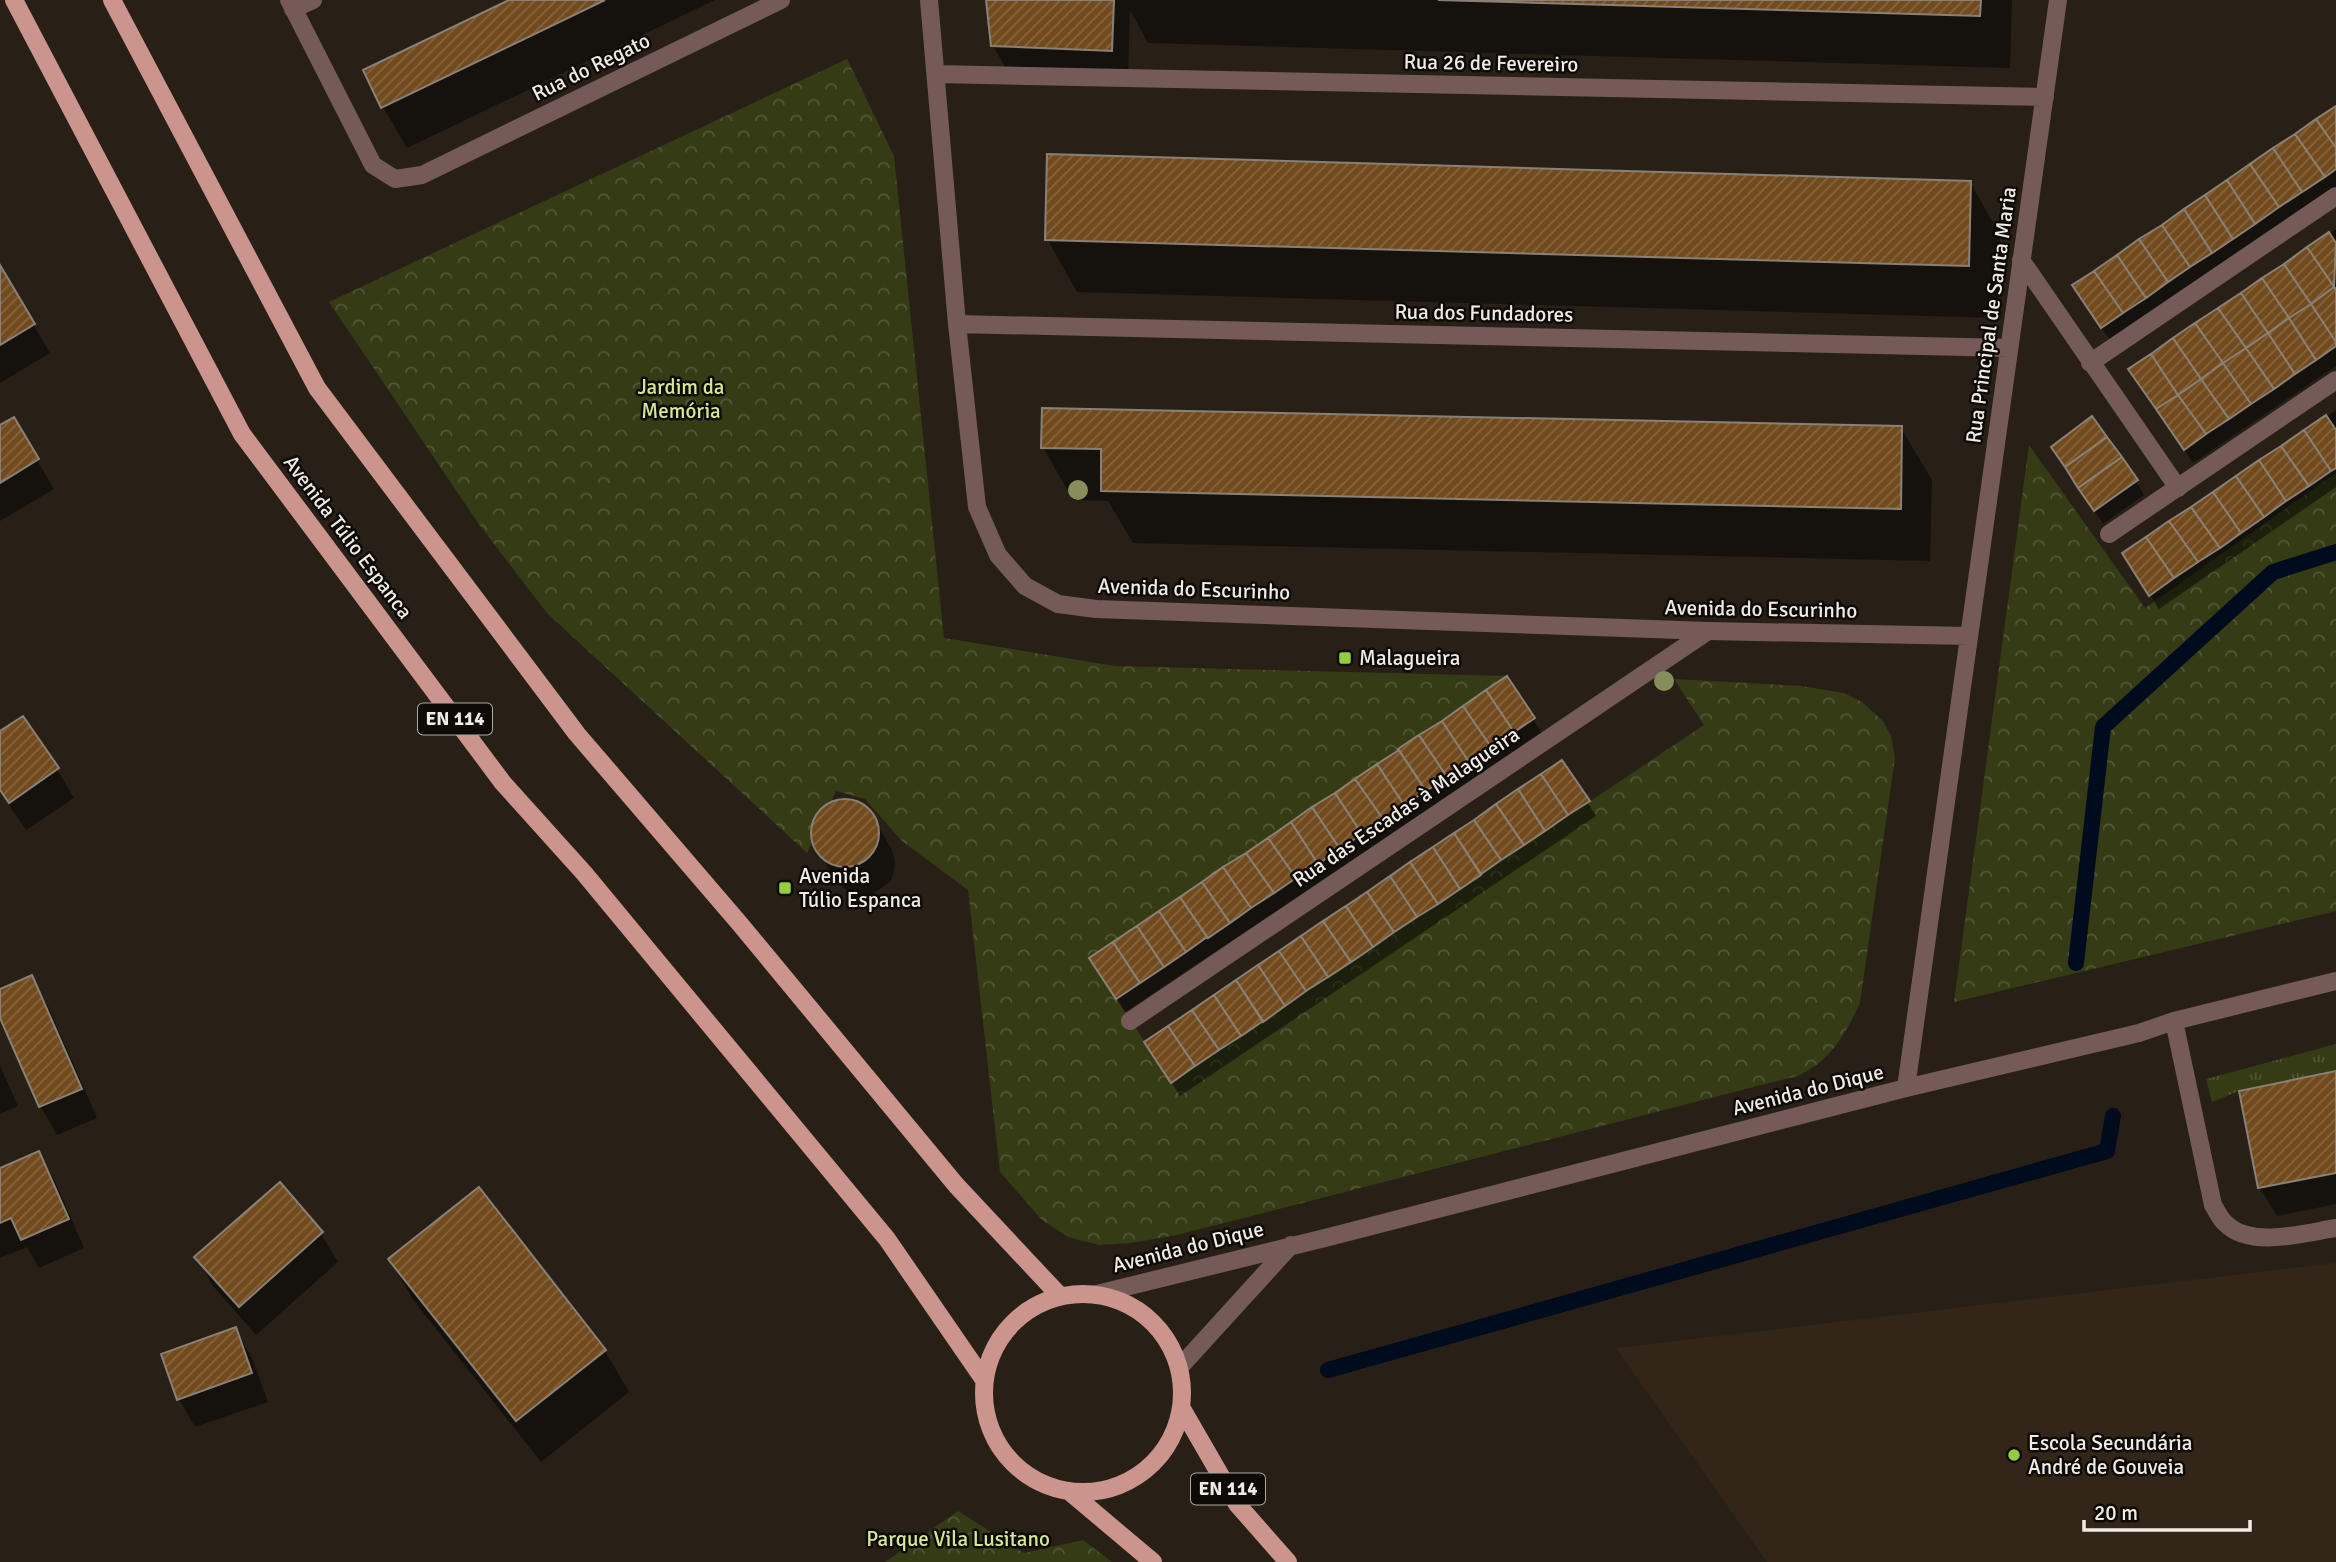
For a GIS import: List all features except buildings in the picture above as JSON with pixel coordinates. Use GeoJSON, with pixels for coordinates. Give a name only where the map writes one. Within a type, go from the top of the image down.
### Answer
{"type":"FeatureCollection","features":[{"type":"Feature","properties":{"kind":"main road","name":"Avenida Túlio Espanca"},"geometry":{"type":"LineString","coordinates":[[13,0],[242,435],[503,783],[584,873],[887,1239],[984,1380]]}},
{"type":"Feature","properties":{"kind":"main road"},"geometry":{"type":"LineString","coordinates":[[112,0],[317,388],[577,734],[740,924],[956,1185],[1059,1296]]}},
{"type":"Feature","properties":{"kind":"main road"},"geometry":{"type":"LineString","coordinates":[[1097,1294],[1125,1302],[1149,1318],[1167,1341],[1179,1368],[1181,1407],[1172,1436],[1155,1462],[1129,1481],[1100,1492],[1070,1492],[1040,1483],[1014,1465],[994,1440],[985,1411],[984,1380],[992,1351],[1008,1326],[1031,1307],[1059,1296],[1097,1294]]}},
{"type":"Feature","properties":{"kind":"main road","name":"EN 114"},"geometry":{"type":"LineString","coordinates":[[1181,1407],[1237,1504],[1288,1562]]}},
{"type":"Feature","properties":{"kind":"main road"},"geometry":{"type":"LineString","coordinates":[[1070,1492],[1153,1562]]}},
{"type":"Feature","properties":{"kind":"street"},"geometry":{"type":"LineString","coordinates":[[291,5],[313,0]]}},
{"type":"Feature","properties":{"kind":"street","name":"Rua do Regato"},"geometry":{"type":"LineString","coordinates":[[291,5],[373,165],[395,179],[422,175],[781,0]]}},
{"type":"Feature","properties":{"kind":"street","name":"Avenida do Escurinho"},"geometry":{"type":"LineString","coordinates":[[929,0],[957,324],[977,507],[998,555],[1025,586],[1058,604],[1096,609],[1708,631],[1969,636]]}},
{"type":"Feature","properties":{"kind":"street","name":"Rua Principal de Santa Maria"},"geometry":{"type":"LineString","coordinates":[[1906,1088],[2058,0]]}},
{"type":"Feature","properties":{"kind":"street","name":"Rua 26 de Fevereiro"},"geometry":{"type":"LineString","coordinates":[[936,74],[2045,97]]}},
{"type":"Feature","properties":{"kind":"street"},"geometry":{"type":"LineString","coordinates":[[2090,363],[2336,196]]}},
{"type":"Feature","properties":{"kind":"street"},"geometry":{"type":"LineString","coordinates":[[2021,260],[2178,488]]}},
{"type":"Feature","properties":{"kind":"street","name":"Rua dos Fundadores"},"geometry":{"type":"LineString","coordinates":[[957,324],[2009,348]]}},
{"type":"Feature","properties":{"kind":"street"},"geometry":{"type":"LineString","coordinates":[[2109,534],[2336,380]]}},
{"type":"Feature","properties":{"kind":"street","name":"Rua das Escadas à Malagueira"},"geometry":{"type":"LineString","coordinates":[[1130,1021],[1708,631]]}},
{"type":"Feature","properties":{"kind":"street","name":"Avenida do Dique"},"geometry":{"type":"LineString","coordinates":[[1097,1294],[1906,1088],[2139,1033],[2174,1021],[2336,981]]}},
{"type":"Feature","properties":{"kind":"street"},"geometry":{"type":"LineString","coordinates":[[2174,1021],[2213,1205],[2224,1223],[2240,1234],[2258,1239],[2336,1228]]}},
{"type":"Feature","properties":{"kind":"street","name":"Avenida do Dique"},"geometry":{"type":"LineString","coordinates":[[1179,1368],[1292,1245]]}},
{"type":"Feature","properties":{"kind":"shaded area","name":"Escola Secundária André de Gouveia"},"geometry":{"type":"Polygon","coordinates":[[[2336,1263],[2336,1562],[1767,1562],[1616,1348],[2336,1263]]]}},
{"type":"Feature","properties":{"kind":"green space","name":"Jardim da Memória"},"geometry":{"type":"Polygon","coordinates":[[[847,59],[894,156],[944,638],[1115,666],[1507,676],[1090,958],[1171,1082],[1704,725],[1674,679],[1801,686],[1844,693],[1862,702],[1883,721],[1891,736],[1895,758],[1860,1003],[1842,1036],[1819,1063],[1797,1076],[1177,1235],[1099,1245],[1068,1237],[1042,1220],[1000,1172],[968,890],[902,841],[865,799],[836,791],[807,853],[547,613],[478,523],[329,302],[847,59]]]}},
{"type":"Feature","properties":{"kind":"green space"},"geometry":{"type":"Polygon","coordinates":[[[2029,445],[2145,608],[2336,473],[2336,911],[1954,1002],[2029,445]]]}},
{"type":"Feature","properties":{"kind":"green space"},"geometry":{"type":"Polygon","coordinates":[[[2336,1044],[2336,1072],[2239,1091],[2212,1102],[2206,1079],[2336,1044]]]}},
{"type":"Feature","properties":{"kind":"green space","name":"Parque Vila Lusitano"},"geometry":{"type":"Polygon","coordinates":[[[958,1511],[1024,1553],[1083,1540],[1112,1562],[885,1562],[958,1511]]]}},
{"type":"Feature","properties":{"kind":"waterway"},"geometry":{"type":"LineString","coordinates":[[2076,963],[2103,727],[2273,572],[2336,552]]}},
{"type":"Feature","properties":{"kind":"waterway"},"geometry":{"type":"LineString","coordinates":[[1328,1370],[2107,1151],[2113,1116]]}},
{"type":"Feature","properties":{"kind":"place","name":"Malagueira"},"geometry":{"type":"Point","coordinates":[1345,658]}},
{"type":"Feature","properties":{"kind":"place","name":"Avenida Túlio Espanca"},"geometry":{"type":"Point","coordinates":[785,888]}},
{"type":"Feature","properties":{"kind":"place","name":"Escola Secundária André de Gouveia"},"geometry":{"type":"Point","coordinates":[2014,1455]}}]}
